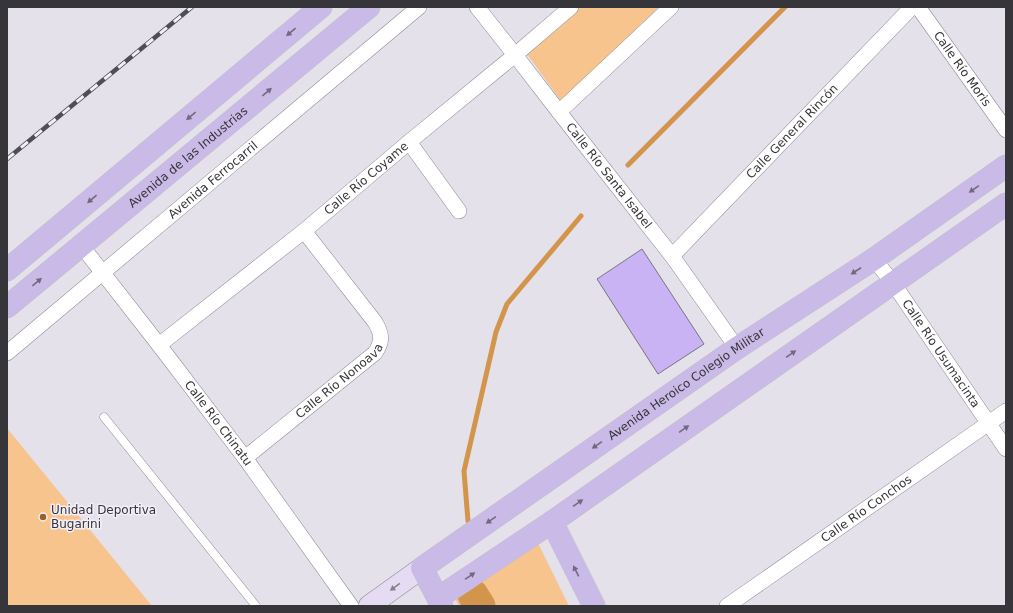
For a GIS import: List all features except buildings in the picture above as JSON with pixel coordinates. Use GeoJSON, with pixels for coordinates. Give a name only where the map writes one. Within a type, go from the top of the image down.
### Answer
{"type":"FeatureCollection","features":[{"type":"Feature","properties":{"kind":"main road"},"geometry":{"type":"LineString","coordinates":[[7,270],[321,7]]}},
{"type":"Feature","properties":{"kind":"main road","name":"Avenida de las Industrias"},"geometry":{"type":"LineString","coordinates":[[7,307],[369,7]]}},
{"type":"Feature","properties":{"kind":"main road","name":"Avenida Heroico Colegio Militar"},"geometry":{"type":"LineString","coordinates":[[369,606],[737,348],[874,259],[1006,166]]}},
{"type":"Feature","properties":{"kind":"main road"},"geometry":{"type":"LineString","coordinates":[[422,568],[435,603],[1006,204]]}},
{"type":"Feature","properties":{"kind":"main road"},"geometry":{"type":"LineString","coordinates":[[552,522],[594,606]]}},
{"type":"Feature","properties":{"kind":"street","name":"Avenida Ferrocarril"},"geometry":{"type":"LineString","coordinates":[[7,354],[420,7]]}},
{"type":"Feature","properties":{"kind":"street","name":"Calle Río Santa Isabel"},"geometry":{"type":"LineString","coordinates":[[477,7],[672,256],[737,348]]}},
{"type":"Feature","properties":{"kind":"street","name":"Calle Río Coyame"},"geometry":{"type":"LineString","coordinates":[[159,345],[304,231],[571,7]]}},
{"type":"Feature","properties":{"kind":"street"},"geometry":{"type":"LineString","coordinates":[[559,112],[672,7]]}},
{"type":"Feature","properties":{"kind":"street","name":"Calle General Rincón"},"geometry":{"type":"LineString","coordinates":[[672,256],[912,7]]}},
{"type":"Feature","properties":{"kind":"street","name":"Calle Río Moris"},"geometry":{"type":"LineString","coordinates":[[918,7],[1006,130]]}},
{"type":"Feature","properties":{"kind":"street"},"geometry":{"type":"LineString","coordinates":[[409,142],[459,211]]}},
{"type":"Feature","properties":{"kind":"street","name":"Calle Río Nonoava"},"geometry":{"type":"LineString","coordinates":[[244,458],[375,353],[380,346],[381,338],[379,329],[375,322],[304,231]]}},
{"type":"Feature","properties":{"kind":"street","name":"Calle Río Chinatu"},"geometry":{"type":"LineString","coordinates":[[81,245],[104,273],[244,458],[351,606]]}},
{"type":"Feature","properties":{"kind":"street","name":"Calle Río Usumacinta"},"geometry":{"type":"LineString","coordinates":[[874,259],[893,283],[1006,449]]}},
{"type":"Feature","properties":{"kind":"street","name":"Calle Río Conchos"},"geometry":{"type":"LineString","coordinates":[[726,606],[1006,411]]}},
{"type":"Feature","properties":{"kind":"lane"},"geometry":{"type":"LineString","coordinates":[[104,417],[256,606]]}},
{"type":"Feature","properties":{"kind":"shaded area"},"geometry":{"type":"Polygon","coordinates":[[[581,7],[659,7],[561,101],[527,54],[581,7]]]}},
{"type":"Feature","properties":{"kind":"shaded area","name":"Unidad Deportiva Bugarini"},"geometry":{"type":"Polygon","coordinates":[[[7,428],[152,606],[7,606],[7,428]]]}},
{"type":"Feature","properties":{"kind":"shaded area"},"geometry":{"type":"Polygon","coordinates":[[[537,541],[569,606],[459,606],[454,597],[537,541]]]}},
{"type":"Feature","properties":{"kind":"waterway"},"geometry":{"type":"LineString","coordinates":[[628,165],[785,7]]}},
{"type":"Feature","properties":{"kind":"waterway"},"geometry":{"type":"LineString","coordinates":[[468,521],[464,471],[496,332],[507,304],[581,216]]}},
{"type":"Feature","properties":{"kind":"waterway"},"geometry":{"type":"LineString","coordinates":[[473,595],[480,606]]}},
{"type":"Feature","properties":{"kind":"railway"},"geometry":{"type":"LineString","coordinates":[[7,159],[192,7]]}},
{"type":"Feature","properties":{"kind":"place","name":"Unidad Deportiva Bugarini"},"geometry":{"type":"Point","coordinates":[43,517]}}]}
